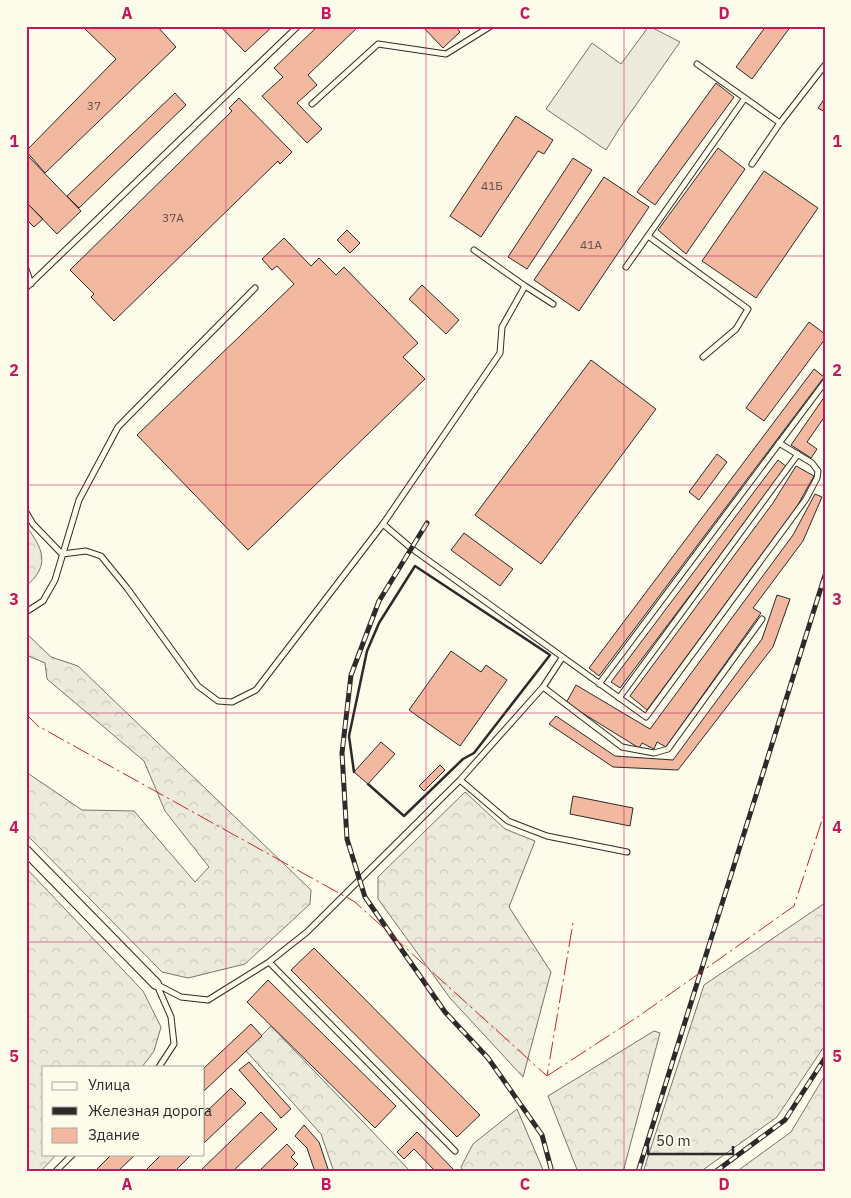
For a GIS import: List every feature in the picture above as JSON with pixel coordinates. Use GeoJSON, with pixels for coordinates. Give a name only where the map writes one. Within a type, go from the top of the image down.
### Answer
{"type":"FeatureCollection","features":[{"type":"Feature","properties":{"kind":"street"},"geometry":{"type":"LineString","coordinates":[[26,851],[156,984]]}},
{"type":"Feature","properties":{"kind":"lane"},"geometry":{"type":"LineString","coordinates":[[26,288],[298,26]]}},
{"type":"Feature","properties":{"kind":"lane"},"geometry":{"type":"LineString","coordinates":[[312,104],[378,44],[446,54],[491,26]]}},
{"type":"Feature","properties":{"kind":"lane"},"geometry":{"type":"LineString","coordinates":[[697,64],[780,123]]}},
{"type":"Feature","properties":{"kind":"lane"},"geometry":{"type":"LineString","coordinates":[[752,164],[780,123],[825,65]]}},
{"type":"Feature","properties":{"kind":"lane"},"geometry":{"type":"LineString","coordinates":[[626,267],[745,98]]}},
{"type":"Feature","properties":{"kind":"lane"},"geometry":{"type":"LineString","coordinates":[[648,236],[748,309],[736,329],[703,357]]}},
{"type":"Feature","properties":{"kind":"lane"},"geometry":{"type":"LineString","coordinates":[[474,250],[553,304]]}},
{"type":"Feature","properties":{"kind":"lane"},"geometry":{"type":"LineString","coordinates":[[26,269],[31,284]]}},
{"type":"Feature","properties":{"kind":"lane"},"geometry":{"type":"LineString","coordinates":[[62,554],[86,551],[101,556],[127,588],[198,686],[218,701],[232,702],[256,690],[383,524],[500,353],[502,327],[525,286]]}},
{"type":"Feature","properties":{"kind":"lane"},"geometry":{"type":"LineString","coordinates":[[26,612],[43,601],[55,580],[79,500],[118,427],[255,288]]}},
{"type":"Feature","properties":{"kind":"lane"},"geometry":{"type":"LineString","coordinates":[[599,684],[825,382]]}},
{"type":"Feature","properties":{"kind":"lane"},"geometry":{"type":"LineString","coordinates":[[383,524],[411,548],[646,717],[806,499],[817,478],[818,471],[812,463],[779,443]]}},
{"type":"Feature","properties":{"kind":"lane"},"geometry":{"type":"LineString","coordinates":[[619,698],[798,454]]}},
{"type":"Feature","properties":{"kind":"lane"},"geometry":{"type":"LineString","coordinates":[[26,512],[33,524],[62,554]]}},
{"type":"Feature","properties":{"kind":"lane"},"geometry":{"type":"LineString","coordinates":[[543,687],[622,747],[654,753],[668,750],[762,619]]}},
{"type":"Feature","properties":{"kind":"lane"},"geometry":{"type":"LineString","coordinates":[[156,984],[181,997],[208,1000],[269,962],[307,932],[460,780],[543,687],[562,658]]}},
{"type":"Feature","properties":{"kind":"lane"},"geometry":{"type":"LineString","coordinates":[[460,780],[508,821],[547,836],[628,852]]}},
{"type":"Feature","properties":{"kind":"lane"},"geometry":{"type":"LineString","coordinates":[[269,962],[455,1151]]}},
{"type":"Feature","properties":{"kind":"lane"},"geometry":{"type":"LineString","coordinates":[[156,984],[171,1017],[174,1044],[160,1066]]}},
{"type":"Feature","properties":{"kind":"lane"},"geometry":{"type":"LineString","coordinates":[[55,1172],[71,1156]]}},
{"type":"Feature","properties":{"kind":"green space"},"geometry":{"type":"Polygon","coordinates":[[[26,526],[37,542],[42,557],[39,571],[26,586],[26,526]]]}},
{"type":"Feature","properties":{"kind":"green space"},"geometry":{"type":"Polygon","coordinates":[[[26,633],[51,657],[78,666],[311,890],[310,904],[245,964],[188,978],[162,972],[26,834],[26,772],[82,810],[134,811],[195,882],[209,867],[165,811],[144,761],[47,679],[45,663],[26,655],[26,633]]]}},
{"type":"Feature","properties":{"kind":"green space"},"geometry":{"type":"Polygon","coordinates":[[[465,792],[505,829],[535,841],[509,907],[551,972],[523,1077],[450,998],[378,899],[378,877],[465,792]]]}},
{"type":"Feature","properties":{"kind":"green space"},"geometry":{"type":"Polygon","coordinates":[[[26,868],[143,991],[161,1027],[154,1051],[143,1066],[42,1066],[42,1156],[55,1156],[40,1172],[26,1172],[26,868]]]}},
{"type":"Feature","properties":{"kind":"green space"},"geometry":{"type":"Polygon","coordinates":[[[825,903],[825,1045],[777,1117],[700,1172],[643,1172],[704,985],[825,903]]]}},
{"type":"Feature","properties":{"kind":"green space"},"geometry":{"type":"Polygon","coordinates":[[[271,1026],[411,1172],[334,1172],[321,1134],[246,1051],[271,1026]]]}},
{"type":"Feature","properties":{"kind":"green space"},"geometry":{"type":"Polygon","coordinates":[[[654,1031],[660,1033],[623,1172],[578,1172],[548,1096],[654,1031]]]}},
{"type":"Feature","properties":{"kind":"green space"},"geometry":{"type":"Polygon","coordinates":[[[825,1075],[825,1172],[736,1172],[791,1132],[825,1075]]]}},
{"type":"Feature","properties":{"kind":"green space"},"geometry":{"type":"Polygon","coordinates":[[[517,1109],[544,1172],[463,1172],[461,1167],[473,1144],[517,1109]]]}},
{"type":"Feature","properties":{"kind":"shaded area"},"geometry":{"type":"Polygon","coordinates":[[[649,26],[680,42],[606,150],[546,109],[592,43],[621,64],[649,26]]]}},
{"type":"Feature","properties":{"kind":"building"},"geometry":{"type":"Polygon","coordinates":[[[157,26],[176,47],[45,173],[26,151],[116,59],[83,27],[157,26]]]}},
{"type":"Feature","properties":{"kind":"building"},"geometry":{"type":"Polygon","coordinates":[[[220,26],[273,26],[245,52],[220,26]]]}},
{"type":"Feature","properties":{"kind":"building"},"geometry":{"type":"Polygon","coordinates":[[[318,26],[359,26],[308,75],[317,85],[297,103],[322,129],[307,143],[262,96],[283,77],[274,68],[318,26]]]}},
{"type":"Feature","properties":{"kind":"building"},"geometry":{"type":"Polygon","coordinates":[[[422,26],[455,26],[460,32],[443,48],[422,26]]]}},
{"type":"Feature","properties":{"kind":"building"},"geometry":{"type":"Polygon","coordinates":[[[766,26],[791,26],[752,79],[736,67],[766,26]]]}},
{"type":"Feature","properties":{"kind":"building"},"geometry":{"type":"Polygon","coordinates":[[[716,83],[734,97],[655,205],[637,192],[716,83]]]}},
{"type":"Feature","properties":{"kind":"building"},"geometry":{"type":"Polygon","coordinates":[[[175,93],[186,105],[79,208],[67,196],[175,93]]]}},
{"type":"Feature","properties":{"kind":"building"},"geometry":{"type":"Polygon","coordinates":[[[239,98],[292,152],[280,164],[278,161],[114,321],[91,297],[94,294],[70,270],[232,111],[229,108],[239,98]]]}},
{"type":"Feature","properties":{"kind":"building"},"geometry":{"type":"Polygon","coordinates":[[[825,98],[825,112],[818,108],[825,98]]]}},
{"type":"Feature","properties":{"kind":"building"},"geometry":{"type":"Polygon","coordinates":[[[516,116],[553,140],[544,154],[538,151],[481,237],[450,216],[516,116]]]}},
{"type":"Feature","properties":{"kind":"building"},"geometry":{"type":"Polygon","coordinates":[[[718,148],[745,169],[686,254],[658,230],[718,148]]]}},
{"type":"Feature","properties":{"kind":"building"},"geometry":{"type":"Polygon","coordinates":[[[26,154],[81,211],[57,234],[26,202],[26,154]]]}},
{"type":"Feature","properties":{"kind":"building"},"geometry":{"type":"Polygon","coordinates":[[[573,158],[592,170],[527,269],[508,257],[573,158]]]}},
{"type":"Feature","properties":{"kind":"building"},"geometry":{"type":"Polygon","coordinates":[[[764,171],[818,208],[756,298],[702,261],[764,171]]]}},
{"type":"Feature","properties":{"kind":"building"},"geometry":{"type":"Polygon","coordinates":[[[604,177],[649,207],[579,311],[534,280],[604,177]]]}},
{"type":"Feature","properties":{"kind":"building"},"geometry":{"type":"Polygon","coordinates":[[[26,202],[43,219],[34,227],[26,219],[26,202]]]}},
{"type":"Feature","properties":{"kind":"building"},"geometry":{"type":"Polygon","coordinates":[[[347,230],[360,243],[350,253],[337,240],[347,230]]]}},
{"type":"Feature","properties":{"kind":"building"},"geometry":{"type":"Polygon","coordinates":[[[284,238],[311,266],[319,258],[336,275],[344,267],[418,343],[403,357],[425,379],[248,550],[137,435],[294,284],[277,266],[272,270],[262,259],[284,238]]]}},
{"type":"Feature","properties":{"kind":"building"},"geometry":{"type":"Polygon","coordinates":[[[422,285],[459,320],[446,334],[409,299],[422,285]]]}},
{"type":"Feature","properties":{"kind":"building"},"geometry":{"type":"Polygon","coordinates":[[[809,322],[825,334],[825,339],[764,421],[746,408],[809,322]]]}},
{"type":"Feature","properties":{"kind":"building"},"geometry":{"type":"Polygon","coordinates":[[[591,360],[656,409],[541,564],[475,515],[591,360]]]}},
{"type":"Feature","properties":{"kind":"building"},"geometry":{"type":"Polygon","coordinates":[[[814,369],[824,377],[599,676],[589,668],[814,369]]]}},
{"type":"Feature","properties":{"kind":"building"},"geometry":{"type":"Polygon","coordinates":[[[825,396],[825,416],[807,442],[817,449],[811,458],[791,445],[825,396]]]}},
{"type":"Feature","properties":{"kind":"building"},"geometry":{"type":"Polygon","coordinates":[[[717,454],[727,462],[699,500],[689,492],[717,454]]]}},
{"type":"Feature","properties":{"kind":"building"},"geometry":{"type":"Polygon","coordinates":[[[778,460],[787,467],[620,688],[611,682],[778,460]]]}},
{"type":"Feature","properties":{"kind":"building"},"geometry":{"type":"Polygon","coordinates":[[[796,466],[814,476],[795,510],[647,710],[630,696],[773,503],[796,466]]]}},
{"type":"Feature","properties":{"kind":"building"},"geometry":{"type":"Polygon","coordinates":[[[815,494],[822,497],[803,541],[753,608],[761,613],[666,747],[657,742],[654,749],[642,743],[639,748],[566,703],[576,685],[650,729],[793,535],[815,494]]]}},
{"type":"Feature","properties":{"kind":"building"},"geometry":{"type":"Polygon","coordinates":[[[464,533],[513,569],[500,586],[451,550],[464,533]]]}},
{"type":"Feature","properties":{"kind":"building"},"geometry":{"type":"Polygon","coordinates":[[[777,595],[790,599],[773,647],[678,770],[613,767],[549,724],[556,716],[615,756],[673,760],[762,639],[777,595]]]}},
{"type":"Feature","properties":{"kind":"building"},"geometry":{"type":"Polygon","coordinates":[[[451,651],[481,672],[486,665],[507,680],[460,746],[409,710],[451,651]]]}},
{"type":"Feature","properties":{"kind":"building"},"geometry":{"type":"Polygon","coordinates":[[[381,742],[395,754],[368,784],[354,772],[381,742]]]}},
{"type":"Feature","properties":{"kind":"building"},"geometry":{"type":"Polygon","coordinates":[[[440,765],[445,770],[424,791],[419,786],[440,765]]]}},
{"type":"Feature","properties":{"kind":"building"},"geometry":{"type":"Polygon","coordinates":[[[573,796],[633,808],[630,826],[570,814],[573,796]]]}},
{"type":"Feature","properties":{"kind":"building"},"geometry":{"type":"Polygon","coordinates":[[[314,948],[480,1115],[457,1137],[291,970],[314,948]]]}},
{"type":"Feature","properties":{"kind":"building"},"geometry":{"type":"Polygon","coordinates":[[[268,980],[396,1106],[375,1128],[247,1002],[268,980]]]}},
{"type":"Feature","properties":{"kind":"building"},"geometry":{"type":"Polygon","coordinates":[[[251,1024],[262,1036],[205,1090],[205,1067],[251,1024]]]}},
{"type":"Feature","properties":{"kind":"building"},"geometry":{"type":"Polygon","coordinates":[[[249,1062],[291,1109],[281,1118],[239,1070],[249,1062]]]}},
{"type":"Feature","properties":{"kind":"building"},"geometry":{"type":"Polygon","coordinates":[[[231,1088],[246,1103],[205,1142],[205,1113],[231,1088]]]}},
{"type":"Feature","properties":{"kind":"building"},"geometry":{"type":"Polygon","coordinates":[[[261,1112],[277,1129],[232,1172],[199,1172],[261,1112]]]}},
{"type":"Feature","properties":{"kind":"building"},"geometry":{"type":"Polygon","coordinates":[[[304,1125],[319,1142],[329,1172],[315,1172],[307,1148],[295,1136],[304,1125]]]}},
{"type":"Feature","properties":{"kind":"building"},"geometry":{"type":"Polygon","coordinates":[[[417,1132],[456,1172],[436,1172],[414,1149],[404,1159],[397,1152],[417,1132]]]}},
{"type":"Feature","properties":{"kind":"building"},"geometry":{"type":"Polygon","coordinates":[[[287,1144],[295,1153],[291,1157],[298,1164],[290,1172],[258,1172],[287,1144]]]}},
{"type":"Feature","properties":{"kind":"building"},"geometry":{"type":"Polygon","coordinates":[[[110,1156],[134,1156],[117,1172],[94,1172],[110,1156]]]}},
{"type":"Feature","properties":{"kind":"building"},"geometry":{"type":"Polygon","coordinates":[[[160,1156],[190,1156],[174,1172],[144,1172],[160,1156]]]}},
{"type":"Feature","properties":{"kind":"railway"},"geometry":{"type":"LineString","coordinates":[[427,523],[379,601],[351,675],[342,753],[347,839],[365,897],[445,1012],[488,1058],[542,1135],[552,1172]]}},
{"type":"Feature","properties":{"kind":"railway"},"geometry":{"type":"LineString","coordinates":[[638,1172],[825,575]]}},
{"type":"Feature","properties":{"kind":"railway"},"geometry":{"type":"LineString","coordinates":[[715,1172],[785,1120],[825,1058]]}},
{"type":"Feature","properties":{"kind":"wall"},"geometry":{"type":"LineString","coordinates":[[354,772],[349,736],[367,651],[379,623],[415,566],[550,655],[474,753],[463,759],[404,816],[368,784]]}},
{"type":"Feature","properties":{"kind":"power"},"geometry":{"type":"LineString","coordinates":[[26,714],[38,726],[355,902],[547,1076],[573,923]]}},
{"type":"Feature","properties":{"kind":"power"},"geometry":{"type":"LineString","coordinates":[[547,1076],[639,1016],[794,906],[825,811]]}}]}
